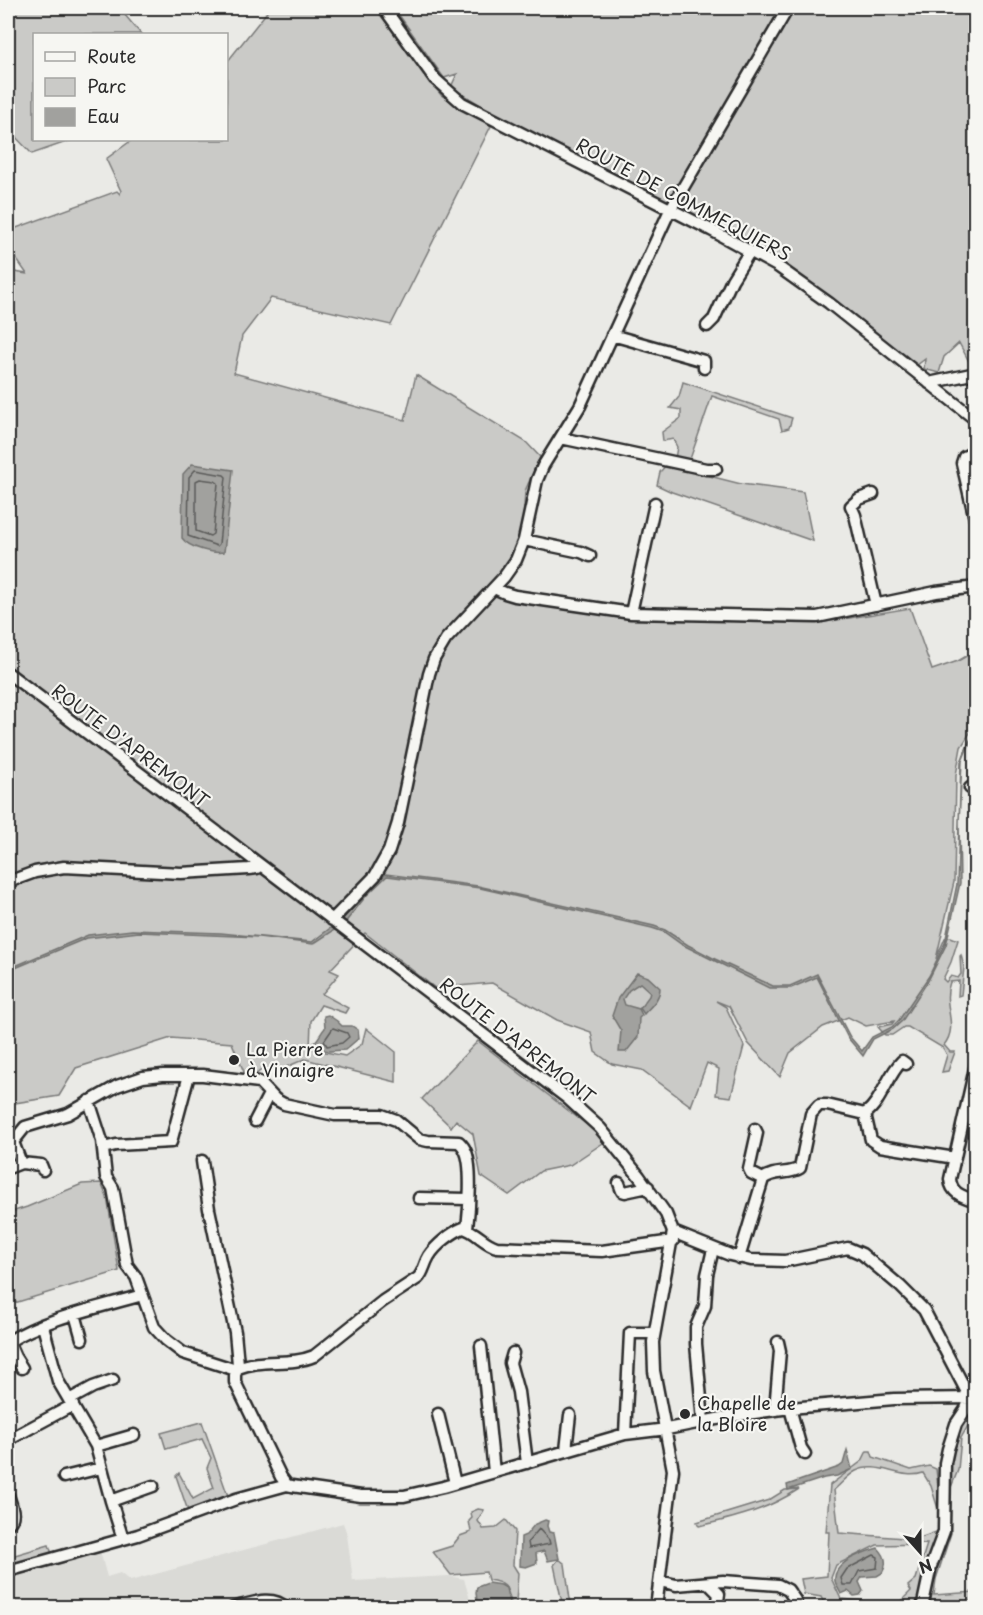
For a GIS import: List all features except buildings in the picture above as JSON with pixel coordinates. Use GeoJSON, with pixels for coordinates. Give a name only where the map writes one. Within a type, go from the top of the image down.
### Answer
{"type":"FeatureCollection","features":[{"type":"Feature","properties":{"kind":"street","name":"ROUTE DE COMMEQUIERS"},"geometry":{"type":"LineString","coordinates":[[384,8],[435,79],[462,103],[750,251],[803,284],[975,420]]}},
{"type":"Feature","properties":{"kind":"street"},"geometry":{"type":"LineString","coordinates":[[332,920],[375,876],[389,851],[398,823],[434,659],[446,639],[511,568],[524,540],[537,480],[580,406],[670,210],[788,8]]}},
{"type":"Feature","properties":{"kind":"street"},"geometry":{"type":"LineString","coordinates":[[707,326],[714,319],[732,280],[750,251]]}},
{"type":"Feature","properties":{"kind":"street"},"geometry":{"type":"LineString","coordinates":[[612,335],[704,361],[704,368]]}},
{"type":"Feature","properties":{"kind":"street"},"geometry":{"type":"LineString","coordinates":[[929,383],[975,373]]}},
{"type":"Feature","properties":{"kind":"street"},"geometry":{"type":"LineString","coordinates":[[561,438],[706,469],[716,469]]}},
{"type":"Feature","properties":{"kind":"street"},"geometry":{"type":"LineString","coordinates":[[975,451],[964,458],[962,463],[975,523]]}},
{"type":"Feature","properties":{"kind":"street"},"geometry":{"type":"LineString","coordinates":[[873,494],[859,499],[851,506],[876,605]]}},
{"type":"Feature","properties":{"kind":"street"},"geometry":{"type":"LineString","coordinates":[[631,613],[656,503]]}},
{"type":"Feature","properties":{"kind":"street"},"geometry":{"type":"LineString","coordinates":[[524,540],[590,555]]}},
{"type":"Feature","properties":{"kind":"street"},"geometry":{"type":"LineString","coordinates":[[494,588],[515,596],[631,613],[817,617],[936,592],[975,587]]}},
{"type":"Feature","properties":{"kind":"street","name":"ROUTE D'APREMONT"},"geometry":{"type":"LineString","coordinates":[[8,673],[583,1111],[600,1128],[648,1187],[666,1214],[673,1237]]}},
{"type":"Feature","properties":{"kind":"street"},"geometry":{"type":"LineString","coordinates":[[8,882],[35,872],[64,867],[181,873],[249,869],[260,865]]}},
{"type":"Feature","properties":{"kind":"street"},"geometry":{"type":"LineString","coordinates":[[865,1114],[879,1099],[894,1069],[902,1061],[906,1064]]}},
{"type":"Feature","properties":{"kind":"street"},"geometry":{"type":"LineString","coordinates":[[975,1064],[950,1184],[957,1193],[975,1201]]}},
{"type":"Feature","properties":{"kind":"street"},"geometry":{"type":"LineString","coordinates":[[103,1148],[116,1145],[171,1142],[189,1075]]}},
{"type":"Feature","properties":{"kind":"street"},"geometry":{"type":"LineString","coordinates":[[21,1162],[13,1142],[26,1127],[68,1114],[117,1086],[143,1077],[189,1075],[249,1080],[259,1082],[275,1099],[284,1104],[335,1115],[382,1114],[396,1120],[419,1138],[428,1141],[459,1142],[466,1150],[470,1191],[467,1229]]}},
{"type":"Feature","properties":{"kind":"street"},"geometry":{"type":"LineString","coordinates":[[255,1121],[270,1094]]}},
{"type":"Feature","properties":{"kind":"street"},"geometry":{"type":"LineString","coordinates":[[89,1101],[103,1148],[106,1177],[113,1188],[127,1265],[136,1277],[154,1327],[172,1346],[183,1353],[237,1369],[251,1364],[302,1360],[314,1356],[383,1301],[418,1278],[422,1274],[426,1260],[435,1248],[459,1229],[467,1229],[488,1245],[497,1247],[602,1251],[673,1237],[739,1258],[765,1261],[785,1261],[848,1248],[862,1254],[924,1310],[972,1398]]}},
{"type":"Feature","properties":{"kind":"street"},"geometry":{"type":"LineString","coordinates":[[739,1258],[764,1179],[769,1175],[800,1168],[811,1113],[815,1107],[827,1105],[865,1114]]}},
{"type":"Feature","properties":{"kind":"street"},"geometry":{"type":"LineString","coordinates":[[865,1114],[871,1140],[880,1146],[955,1158]]}},
{"type":"Feature","properties":{"kind":"street"},"geometry":{"type":"LineString","coordinates":[[755,1128],[756,1133],[748,1169],[751,1173],[764,1179]]}},
{"type":"Feature","properties":{"kind":"street"},"geometry":{"type":"LineString","coordinates":[[202,1161],[207,1198],[236,1332],[237,1369],[234,1379],[287,1485]]}},
{"type":"Feature","properties":{"kind":"street"},"geometry":{"type":"LineString","coordinates":[[8,1168],[21,1162],[41,1165],[43,1170]]}},
{"type":"Feature","properties":{"kind":"street"},"geometry":{"type":"LineString","coordinates":[[619,1183],[622,1191],[625,1192],[648,1187]]}},
{"type":"Feature","properties":{"kind":"street"},"geometry":{"type":"LineString","coordinates":[[419,1198],[468,1200]]}},
{"type":"Feature","properties":{"kind":"street"},"geometry":{"type":"LineString","coordinates":[[656,1608],[673,1470],[654,1371],[654,1333],[673,1237]]}},
{"type":"Feature","properties":{"kind":"street"},"geometry":{"type":"LineString","coordinates":[[703,1422],[696,1327],[705,1306],[706,1275],[713,1249]]}},
{"type":"Feature","properties":{"kind":"street"},"geometry":{"type":"LineString","coordinates":[[22,1368],[8,1341],[75,1314],[142,1295]]}},
{"type":"Feature","properties":{"kind":"street"},"geometry":{"type":"LineString","coordinates":[[75,1314],[82,1339]]}},
{"type":"Feature","properties":{"kind":"street"},"geometry":{"type":"LineString","coordinates":[[43,1326],[58,1381],[96,1446],[123,1539]]}},
{"type":"Feature","properties":{"kind":"street"},"geometry":{"type":"LineString","coordinates":[[625,1434],[630,1332],[654,1333]]}},
{"type":"Feature","properties":{"kind":"street"},"geometry":{"type":"LineString","coordinates":[[775,1410],[780,1351],[778,1342]]}},
{"type":"Feature","properties":{"kind":"street"},"geometry":{"type":"LineString","coordinates":[[481,1346],[494,1472]]}},
{"type":"Feature","properties":{"kind":"street"},"geometry":{"type":"LineString","coordinates":[[513,1353],[510,1364],[518,1392],[527,1463]]}},
{"type":"Feature","properties":{"kind":"street"},"geometry":{"type":"LineString","coordinates":[[8,1440],[71,1403],[93,1387],[113,1380]]}},
{"type":"Feature","properties":{"kind":"street"},"geometry":{"type":"LineString","coordinates":[[8,1571],[123,1539],[236,1499],[287,1485],[390,1498],[418,1494],[625,1434],[790,1408],[894,1399],[972,1398]]}},
{"type":"Feature","properties":{"kind":"street"},"geometry":{"type":"LineString","coordinates":[[922,1608],[931,1566],[944,1531],[945,1463],[948,1449],[956,1425],[972,1398]]}},
{"type":"Feature","properties":{"kind":"street"},"geometry":{"type":"LineString","coordinates":[[790,1408],[801,1448],[806,1454]]}},
{"type":"Feature","properties":{"kind":"street"},"geometry":{"type":"LineString","coordinates":[[438,1414],[455,1482]]}},
{"type":"Feature","properties":{"kind":"street"},"geometry":{"type":"LineString","coordinates":[[566,1450],[570,1415]]}},
{"type":"Feature","properties":{"kind":"street"},"geometry":{"type":"LineString","coordinates":[[96,1446],[134,1435]]}},
{"type":"Feature","properties":{"kind":"street"},"geometry":{"type":"LineString","coordinates":[[64,1477],[101,1468]]}},
{"type":"Feature","properties":{"kind":"street"},"geometry":{"type":"LineString","coordinates":[[111,1501],[153,1486]]}},
{"type":"Feature","properties":{"kind":"street"},"geometry":{"type":"LineString","coordinates":[[8,1495],[13,1514],[8,1524]]}},
{"type":"Feature","properties":{"kind":"street"},"geometry":{"type":"LineString","coordinates":[[660,1581],[676,1585],[710,1584],[723,1581],[778,1585],[788,1590],[795,1600],[796,1608]]}},
{"type":"Feature","properties":{"kind":"street"},"geometry":{"type":"LineString","coordinates":[[710,1584],[719,1594],[717,1608]]}},
{"type":"Feature","properties":{"kind":"street"},"geometry":{"type":"LineString","coordinates":[[233,1608],[266,1600],[281,1603],[286,1608]]}},
{"type":"Feature","properties":{"kind":"shaded area"},"geometry":{"type":"Polygon","coordinates":[[[343,1523],[347,1534],[353,1581],[449,1576],[464,1579],[472,1607],[8,1607],[8,1577],[100,1551],[107,1577],[120,1573],[130,1581],[343,1523]]]}},
{"type":"Feature","properties":{"kind":"green space"},"geometry":{"type":"Polygon","coordinates":[[[8,8],[119,8],[140,33],[33,33],[33,141],[69,141],[32,154],[8,129],[8,8]]]}},
{"type":"Feature","properties":{"kind":"green space"},"geometry":{"type":"Polygon","coordinates":[[[260,8],[378,8],[441,95],[491,126],[391,325],[271,298],[242,336],[234,373],[405,420],[416,375],[526,442],[540,457],[525,491],[523,524],[518,550],[489,587],[496,595],[631,619],[819,623],[910,608],[932,670],[958,661],[975,651],[975,725],[961,747],[956,775],[954,882],[936,959],[945,938],[951,937],[958,940],[943,979],[946,982],[951,976],[958,978],[961,974],[961,955],[964,967],[961,995],[958,996],[959,981],[950,982],[948,991],[951,1023],[944,1045],[950,1052],[955,1052],[948,1071],[942,1072],[947,1055],[943,1048],[908,1027],[892,1035],[885,1035],[878,1027],[892,1024],[894,1021],[866,1026],[848,1017],[823,1027],[790,1053],[780,1077],[748,1043],[729,1006],[716,1001],[726,1007],[744,1046],[731,1097],[716,1095],[719,1069],[707,1063],[691,1106],[642,1070],[612,1064],[595,1052],[591,1032],[557,1020],[492,983],[435,988],[365,933],[330,970],[339,974],[322,994],[348,1008],[345,1013],[321,1005],[311,1021],[310,1049],[345,1056],[362,1044],[366,1028],[396,1052],[396,1082],[305,1059],[284,1068],[264,1068],[255,1075],[244,1072],[232,1043],[171,1038],[76,1068],[59,1096],[8,1104],[8,271],[27,274],[8,247],[8,231],[117,191],[120,194],[121,191],[106,159],[131,141],[228,141],[228,61],[267,12],[260,8]]]}},
{"type":"Feature","properties":{"kind":"green space"},"geometry":{"type":"Polygon","coordinates":[[[394,8],[975,8],[975,367],[972,367],[959,343],[944,357],[939,373],[924,369],[925,359],[917,365],[756,246],[497,115],[451,87],[457,74],[444,78],[394,8]]]}},
{"type":"Feature","properties":{"kind":"green space"},"geometry":{"type":"Polygon","coordinates":[[[683,382],[792,418],[789,428],[782,430],[779,419],[712,396],[689,462],[675,459],[677,447],[673,439],[663,441],[662,432],[681,418],[681,410],[670,408],[679,397],[683,382]]]}},
{"type":"Feature","properties":{"kind":"green space"},"geometry":{"type":"Polygon","coordinates":[[[666,465],[741,484],[803,492],[813,541],[657,485],[660,472],[666,465]]]}},
{"type":"Feature","properties":{"kind":"green space"},"geometry":{"type":"Polygon","coordinates":[[[478,1041],[606,1141],[570,1165],[541,1171],[509,1195],[481,1176],[473,1134],[456,1120],[451,1127],[422,1099],[478,1041]]]}},
{"type":"Feature","properties":{"kind":"green space"},"geometry":{"type":"Polygon","coordinates":[[[101,1183],[107,1197],[119,1271],[8,1305],[8,1213],[82,1184],[101,1183]]]}},
{"type":"Feature","properties":{"kind":"green space"},"geometry":{"type":"Polygon","coordinates":[[[975,1404],[975,1418],[973,1417],[961,1438],[958,1470],[950,1490],[947,1470],[958,1433],[975,1404]]]}},
{"type":"Feature","properties":{"kind":"green space"},"geometry":{"type":"Polygon","coordinates":[[[202,1422],[228,1496],[188,1511],[176,1476],[179,1473],[193,1499],[214,1488],[207,1468],[211,1458],[202,1439],[166,1449],[161,1433],[202,1422]]]}},
{"type":"Feature","properties":{"kind":"green space"},"geometry":{"type":"Polygon","coordinates":[[[867,1451],[871,1451],[873,1457],[911,1470],[929,1466],[936,1469],[938,1509],[931,1486],[923,1473],[906,1475],[881,1469],[864,1468],[847,1477],[834,1490],[839,1533],[917,1539],[939,1531],[917,1607],[900,1607],[898,1604],[911,1591],[908,1586],[916,1579],[927,1544],[877,1545],[836,1565],[831,1578],[841,1599],[863,1601],[867,1607],[826,1607],[821,1597],[804,1594],[801,1579],[827,1576],[829,1532],[826,1532],[830,1485],[862,1461],[867,1451]]]}},
{"type":"Feature","properties":{"kind":"green space"},"geometry":{"type":"Polygon","coordinates":[[[799,1489],[774,1503],[726,1520],[699,1526],[697,1522],[769,1500],[785,1490],[799,1489]]]}},
{"type":"Feature","properties":{"kind":"green space"},"geometry":{"type":"Polygon","coordinates":[[[478,1509],[484,1510],[478,1521],[483,1529],[496,1528],[506,1520],[515,1531],[513,1565],[518,1573],[516,1602],[519,1607],[512,1607],[504,1585],[488,1580],[486,1572],[451,1575],[433,1552],[452,1546],[460,1536],[471,1532],[469,1521],[472,1518],[471,1512],[478,1509]]]}},
{"type":"Feature","properties":{"kind":"green space"},"geometry":{"type":"Polygon","coordinates":[[[949,1525],[951,1533],[936,1579],[934,1595],[975,1592],[975,1601],[925,1608],[929,1588],[949,1525]]]}},
{"type":"Feature","properties":{"kind":"green space"},"geometry":{"type":"Polygon","coordinates":[[[49,1545],[52,1554],[8,1568],[8,1557],[49,1545]]]}},
{"type":"Feature","properties":{"kind":"green space"},"geometry":{"type":"Polygon","coordinates":[[[559,1559],[565,1564],[571,1607],[563,1607],[554,1565],[559,1559]]]}},
{"type":"Feature","properties":{"kind":"water"},"geometry":{"type":"Polygon","coordinates":[[[192,464],[233,470],[224,552],[202,550],[185,542],[182,538],[183,474],[192,464]]]}},
{"type":"Feature","properties":{"kind":"water"},"geometry":{"type":"Polygon","coordinates":[[[975,731],[962,761],[959,820],[961,762],[975,731]]]}},
{"type":"Feature","properties":{"kind":"water"},"geometry":{"type":"Polygon","coordinates":[[[959,823],[960,883],[946,945],[928,981],[902,1021],[893,1029],[873,1039],[863,1056],[848,1038],[817,977],[791,988],[769,988],[681,944],[664,932],[652,928],[480,888],[387,876],[366,896],[344,924],[342,922],[367,891],[386,874],[478,886],[654,926],[715,959],[773,986],[790,986],[817,974],[850,1037],[862,1051],[872,1037],[892,1027],[899,1020],[929,976],[945,943],[957,884],[959,823]]]}},
{"type":"Feature","properties":{"kind":"water"},"geometry":{"type":"Polygon","coordinates":[[[333,926],[336,929],[313,944],[259,937],[139,932],[87,938],[8,971],[8,969],[88,935],[132,930],[221,933],[312,942],[333,926]]]}},
{"type":"Feature","properties":{"kind":"water"},"geometry":{"type":"Polygon","coordinates":[[[637,973],[648,977],[660,988],[660,992],[655,1002],[644,1014],[640,1008],[650,992],[640,983],[629,990],[623,999],[625,1005],[639,1009],[642,1015],[639,1018],[638,1037],[626,1052],[619,1052],[621,1031],[612,1016],[618,998],[637,973]]]}},
{"type":"Feature","properties":{"kind":"water"},"geometry":{"type":"Polygon","coordinates":[[[328,1015],[342,1026],[352,1026],[358,1030],[359,1038],[345,1050],[328,1051],[318,1046],[312,1047],[325,1028],[324,1016],[328,1015]]]}},
{"type":"Feature","properties":{"kind":"water"},"geometry":{"type":"Polygon","coordinates":[[[847,1450],[852,1469],[837,1476],[788,1490],[787,1485],[839,1467],[843,1464],[847,1450]]]}},
{"type":"Feature","properties":{"kind":"water"},"geometry":{"type":"Polygon","coordinates":[[[548,1521],[549,1532],[554,1533],[559,1559],[548,1561],[544,1551],[536,1553],[537,1563],[526,1567],[520,1566],[521,1537],[526,1535],[535,1524],[548,1521]]]}},
{"type":"Feature","properties":{"kind":"water"},"geometry":{"type":"Polygon","coordinates":[[[878,1548],[885,1560],[882,1573],[877,1576],[862,1577],[859,1582],[863,1591],[860,1595],[854,1596],[848,1591],[841,1594],[835,1581],[838,1568],[850,1559],[878,1548]]]}},
{"type":"Feature","properties":{"kind":"water"},"geometry":{"type":"Polygon","coordinates":[[[488,1583],[506,1588],[510,1607],[478,1607],[477,1587],[488,1583]]]}},
{"type":"Feature","properties":{"kind":"place","name":"La Pierre à Vinaigre"},"geometry":{"type":"Point","coordinates":[234,1060]}},
{"type":"Feature","properties":{"kind":"place","name":"Chapelle de la Bloire"},"geometry":{"type":"Point","coordinates":[685,1414]}}]}
